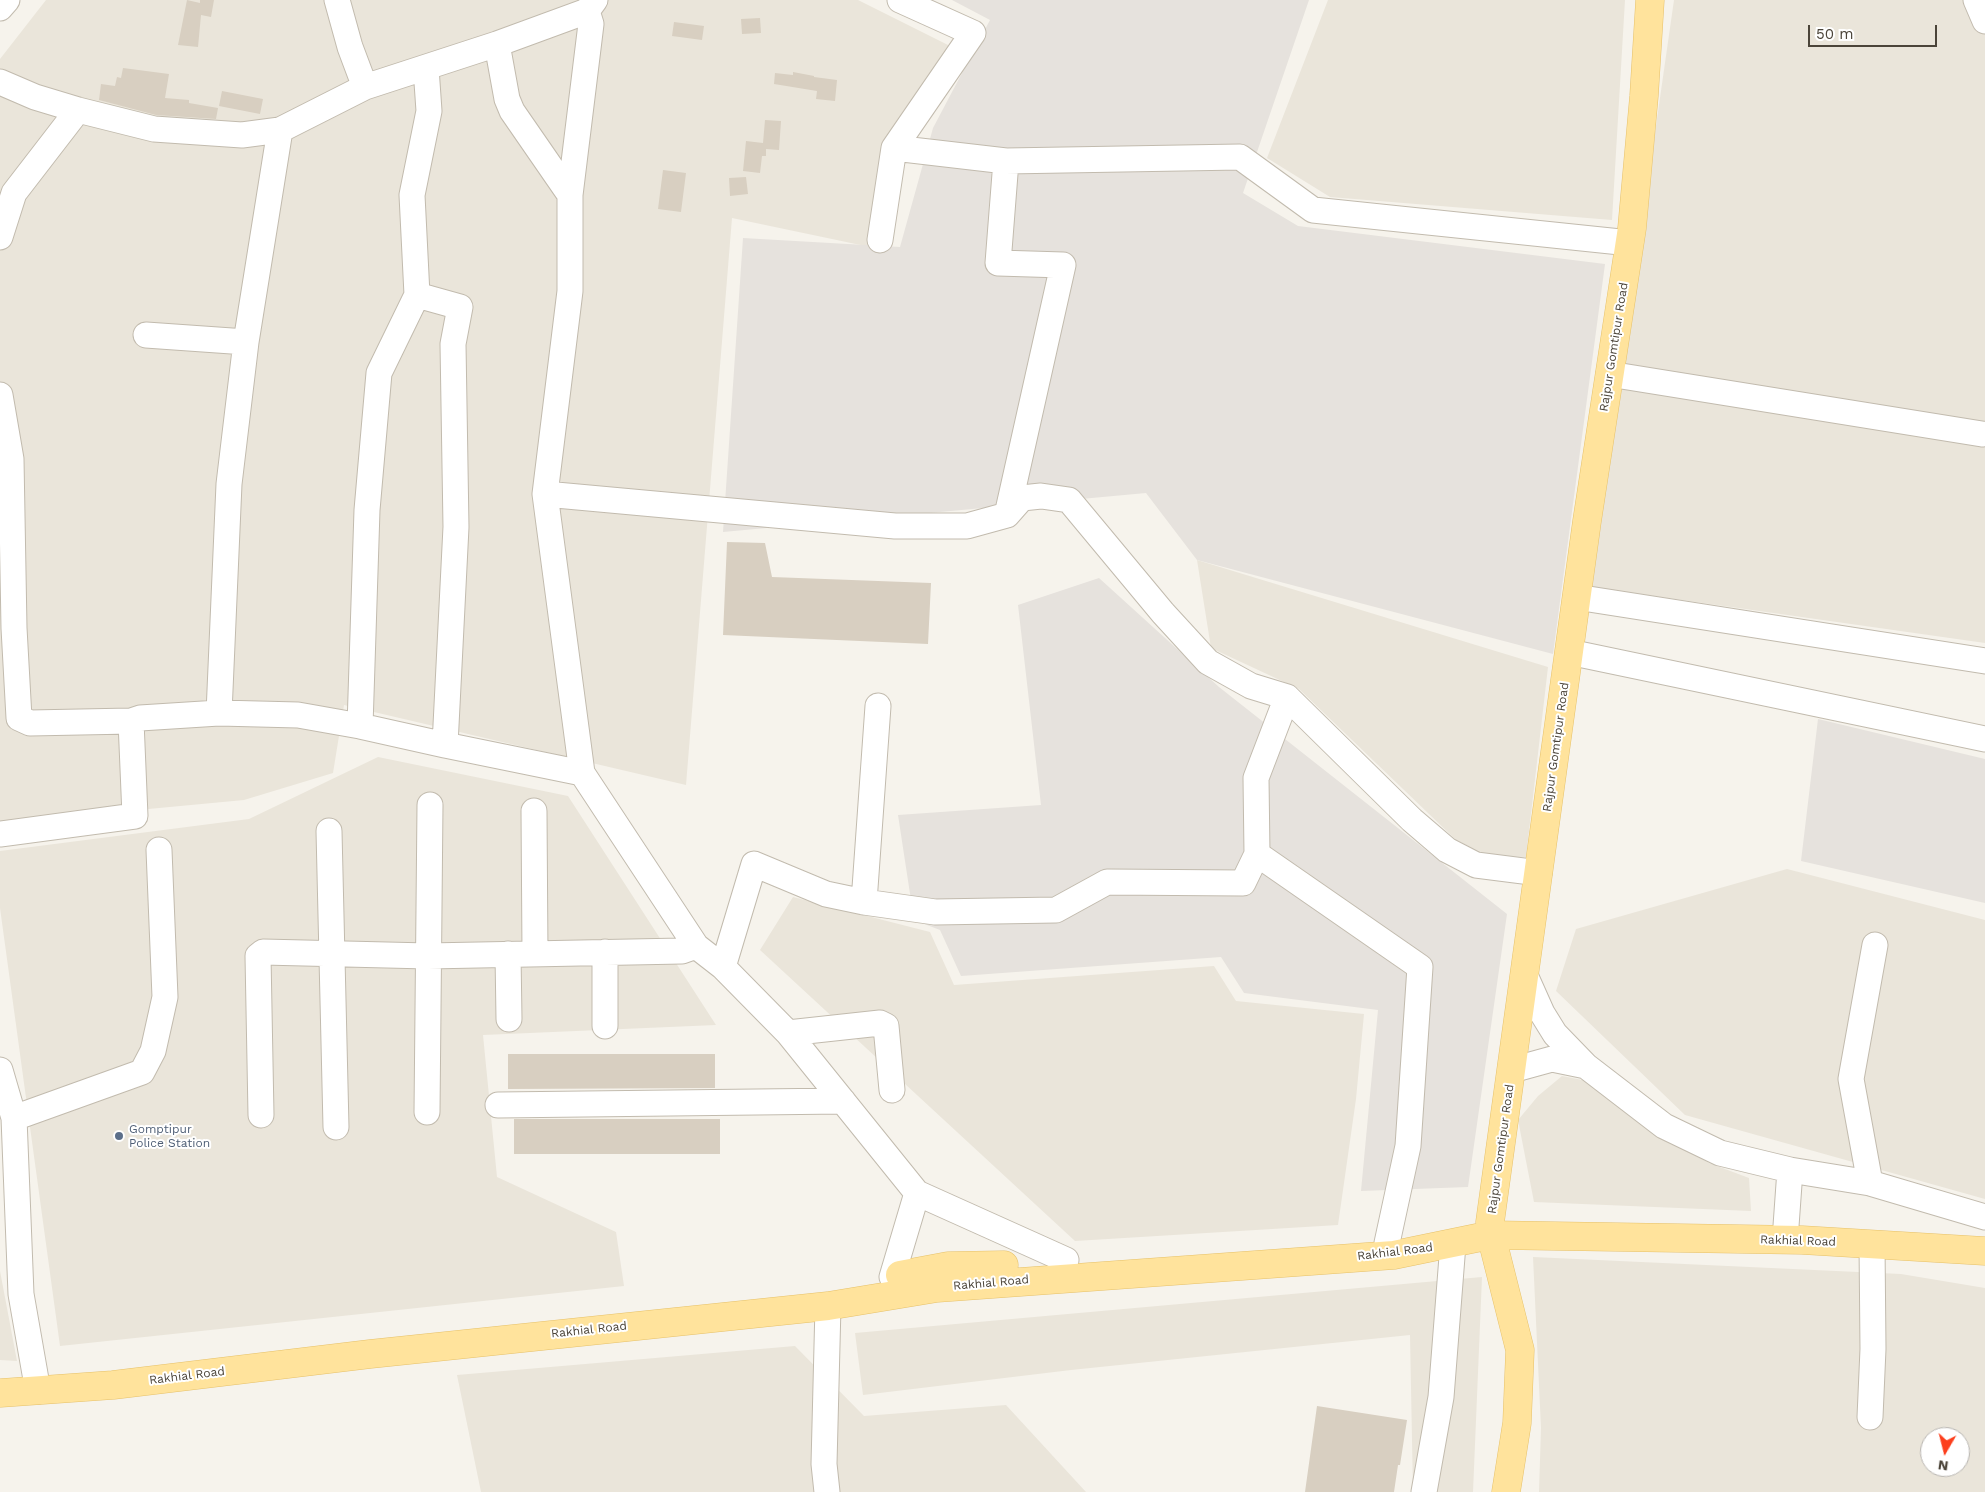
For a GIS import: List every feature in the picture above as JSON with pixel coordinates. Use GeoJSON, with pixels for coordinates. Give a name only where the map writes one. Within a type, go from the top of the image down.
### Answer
{"type":"FeatureCollection","features":[{"type":"Feature","properties":{"kind":"main road","name":"Rajpur Gomtipur Road"},"geometry":{"type":"LineString","coordinates":[[1506,1492],[1517,1423],[1520,1350],[1491,1228],[1576,597],[1630,243],[1643,105],[1650,0]]}},
{"type":"Feature","properties":{"kind":"main road","name":"Rakhial Road"},"geometry":{"type":"LineString","coordinates":[[0,1379],[38,1384],[122,1384],[398,1351],[828,1306],[937,1288],[1394,1255],[1453,1244],[1491,1228]]}},
{"type":"Feature","properties":{"kind":"main road","name":"Rakhial Road"},"geometry":{"type":"LineString","coordinates":[[0,1393],[111,1371],[378,1339],[825,1293],[948,1266],[1008,1265],[1066,1260],[1164,1258],[1387,1243],[1491,1228],[1872,1244],[1985,1251]]}},
{"type":"Feature","properties":{"kind":"street"},"geometry":{"type":"LineString","coordinates":[[0,8],[7,0]]}},
{"type":"Feature","properties":{"kind":"street"},"geometry":{"type":"LineString","coordinates":[[337,0],[350,46],[365,87]]}},
{"type":"Feature","properties":{"kind":"street"},"geometry":{"type":"LineString","coordinates":[[880,240],[894,148],[973,33],[900,0]]}},
{"type":"Feature","properties":{"kind":"street"},"geometry":{"type":"LineString","coordinates":[[1976,0],[1985,22]]}},
{"type":"Feature","properties":{"kind":"street"},"geometry":{"type":"LineString","coordinates":[[0,82],[35,97],[154,129],[242,135],[280,130],[365,87],[497,44],[591,6],[591,24],[570,195],[570,291],[545,494],[582,773],[696,946],[723,968],[788,1033],[917,1193],[1066,1260]]}},
{"type":"Feature","properties":{"kind":"street"},"geometry":{"type":"LineString","coordinates":[[497,44],[507,99],[512,111],[570,195]]}},
{"type":"Feature","properties":{"kind":"street"},"geometry":{"type":"LineString","coordinates":[[360,726],[367,510],[379,373],[417,295],[412,195],[429,111],[426,68]]}},
{"type":"Feature","properties":{"kind":"street"},"geometry":{"type":"LineString","coordinates":[[0,237],[14,193],[78,110]]}},
{"type":"Feature","properties":{"kind":"street"},"geometry":{"type":"LineString","coordinates":[[219,713],[228,484],[246,342],[280,130]]}},
{"type":"Feature","properties":{"kind":"street"},"geometry":{"type":"LineString","coordinates":[[894,148],[1006,161],[1240,157],[1313,210],[1630,243]]}},
{"type":"Feature","properties":{"kind":"street"},"geometry":{"type":"LineString","coordinates":[[1006,161],[998,263],[1063,265],[1007,515]]}},
{"type":"Feature","properties":{"kind":"street"},"geometry":{"type":"LineString","coordinates":[[417,295],[460,306],[453,344],[456,527],[445,745]]}},
{"type":"Feature","properties":{"kind":"street"},"geometry":{"type":"LineString","coordinates":[[146,335],[246,342]]}},
{"type":"Feature","properties":{"kind":"street"},"geometry":{"type":"LineString","coordinates":[[1610,374],[1982,434]]}},
{"type":"Feature","properties":{"kind":"street"},"geometry":{"type":"LineString","coordinates":[[0,395],[10,459],[14,628],[19,718],[30,722],[131,721],[140,718],[219,713],[298,715],[360,726],[582,773]]}},
{"type":"Feature","properties":{"kind":"street"},"geometry":{"type":"LineString","coordinates":[[545,494],[895,526],[967,526],[1007,515],[1022,498],[1041,496],[1069,500],[1163,613],[1208,662],[1251,686],[1287,697],[1412,820],[1447,850],[1476,865],[1539,873]]}},
{"type":"Feature","properties":{"kind":"street"},"geometry":{"type":"LineString","coordinates":[[1576,597],[1985,661]]}},
{"type":"Feature","properties":{"kind":"street"},"geometry":{"type":"LineString","coordinates":[[1570,645],[1882,710],[1985,739]]}},
{"type":"Feature","properties":{"kind":"street"},"geometry":{"type":"LineString","coordinates":[[723,968],[754,864],[826,894],[864,902],[935,912],[1056,910],[1107,882],[1243,883],[1257,854],[1256,778],[1287,697]]}},
{"type":"Feature","properties":{"kind":"street"},"geometry":{"type":"LineString","coordinates":[[864,902],[878,706]]}},
{"type":"Feature","properties":{"kind":"street"},"geometry":{"type":"LineString","coordinates":[[1882,710],[1985,723]]}},
{"type":"Feature","properties":{"kind":"street"},"geometry":{"type":"LineString","coordinates":[[0,834],[135,816],[131,721]]}},
{"type":"Feature","properties":{"kind":"street"},"geometry":{"type":"LineString","coordinates":[[427,1112],[430,805]]}},
{"type":"Feature","properties":{"kind":"street"},"geometry":{"type":"LineString","coordinates":[[534,811],[535,954]]}},
{"type":"Feature","properties":{"kind":"street"},"geometry":{"type":"LineString","coordinates":[[329,831],[334,954],[336,1127]]}},
{"type":"Feature","properties":{"kind":"street"},"geometry":{"type":"LineString","coordinates":[[14,1118],[142,1072],[153,1051],[165,997],[159,850]]}},
{"type":"Feature","properties":{"kind":"street"},"geometry":{"type":"LineString","coordinates":[[1257,854],[1420,967],[1408,1146],[1387,1243]]}},
{"type":"Feature","properties":{"kind":"street"},"geometry":{"type":"LineString","coordinates":[[1870,1183],[1851,1079],[1875,945]]}},
{"type":"Feature","properties":{"kind":"street"},"geometry":{"type":"LineString","coordinates":[[261,1115],[258,956],[263,952],[428,956],[682,950],[696,946]]}},
{"type":"Feature","properties":{"kind":"street"},"geometry":{"type":"LineString","coordinates":[[605,952],[605,1026]]}},
{"type":"Feature","properties":{"kind":"street"},"geometry":{"type":"LineString","coordinates":[[508,954],[509,1019]]}},
{"type":"Feature","properties":{"kind":"street"},"geometry":{"type":"LineString","coordinates":[[1525,975],[1542,1013],[1555,1034],[1586,1066],[1664,1126],[1720,1153],[1790,1170],[1870,1183],[1985,1218]]}},
{"type":"Feature","properties":{"kind":"street"},"geometry":{"type":"LineString","coordinates":[[788,1033],[880,1022],[886,1026],[892,1090]]}},
{"type":"Feature","properties":{"kind":"street"},"geometry":{"type":"LineString","coordinates":[[1512,1070],[1552,1059],[1561,1059],[1586,1066]]}},
{"type":"Feature","properties":{"kind":"street"},"geometry":{"type":"LineString","coordinates":[[0,1070],[14,1118],[21,1294],[38,1384]]}},
{"type":"Feature","properties":{"kind":"street"},"geometry":{"type":"LineString","coordinates":[[498,1105],[843,1101]]}},
{"type":"Feature","properties":{"kind":"street"},"geometry":{"type":"LineString","coordinates":[[1785,1240],[1790,1170]]}},
{"type":"Feature","properties":{"kind":"street"},"geometry":{"type":"LineString","coordinates":[[892,1277],[917,1193]]}},
{"type":"Feature","properties":{"kind":"street"},"geometry":{"type":"LineString","coordinates":[[1424,1492],[1440,1397],[1453,1244]]}},
{"type":"Feature","properties":{"kind":"street"},"geometry":{"type":"LineString","coordinates":[[1870,1417],[1873,1349],[1872,1244]]}},
{"type":"Feature","properties":{"kind":"street"},"geometry":{"type":"LineString","coordinates":[[827,1492],[824,1464],[828,1306]]}},
{"type":"Feature","properties":{"kind":"shaded area"},"geometry":{"type":"Polygon","coordinates":[[[46,0],[858,0],[950,46],[870,247],[732,218],[686,785],[344,705],[333,773],[244,800],[0,823],[0,59],[46,0]]]}},
{"type":"Feature","properties":{"kind":"shaded area"},"geometry":{"type":"Polygon","coordinates":[[[952,0],[1309,0],[1243,193],[1298,226],[1605,264],[1553,654],[1197,560],[1146,493],[723,532],[743,238],[900,247],[933,128],[990,20],[952,0]]]}},
{"type":"Feature","properties":{"kind":"shaded area"},"geometry":{"type":"Polygon","coordinates":[[[1328,0],[1625,0],[1612,220],[1330,197],[1267,158],[1328,0]]]}},
{"type":"Feature","properties":{"kind":"shaded area"},"geometry":{"type":"Polygon","coordinates":[[[1674,0],[1985,0],[1985,643],[1590,587],[1674,0]]]}},
{"type":"Feature","properties":{"kind":"shaded area"},"geometry":{"type":"Polygon","coordinates":[[[1197,560],[1548,667],[1526,857],[1486,856],[1455,839],[1299,689],[1211,648],[1197,560]]]}},
{"type":"Feature","properties":{"kind":"shaded area"},"geometry":{"type":"Polygon","coordinates":[[[1099,578],[1219,687],[1507,914],[1468,1187],[1361,1191],[1378,1010],[1244,993],[1221,957],[961,976],[940,930],[914,920],[898,815],[1041,805],[1018,605],[1099,578]]]}},
{"type":"Feature","properties":{"kind":"shaded area"},"geometry":{"type":"Polygon","coordinates":[[[1818,719],[1985,759],[1985,903],[1801,861],[1818,719]]]}},
{"type":"Feature","properties":{"kind":"shaded area"},"geometry":{"type":"Polygon","coordinates":[[[378,757],[568,796],[716,1025],[483,1035],[497,1177],[616,1232],[624,1286],[60,1346],[0,908],[0,851],[249,819],[378,757]]]}},
{"type":"Feature","properties":{"kind":"shaded area"},"geometry":{"type":"Polygon","coordinates":[[[1787,869],[1985,920],[1985,1199],[1685,1115],[1556,991],[1576,929],[1787,869]]]}},
{"type":"Feature","properties":{"kind":"shaded area"},"geometry":{"type":"Polygon","coordinates":[[[793,897],[930,932],[954,985],[1214,966],[1236,1001],[1364,1014],[1356,1099],[1338,1225],[1075,1241],[760,950],[793,897]]]}},
{"type":"Feature","properties":{"kind":"shaded area"},"geometry":{"type":"Polygon","coordinates":[[[1562,1076],[1593,1082],[1658,1130],[1709,1163],[1749,1178],[1751,1211],[1534,1202],[1518,1120],[1538,1096],[1562,1076]]]}},
{"type":"Feature","properties":{"kind":"shaded area"},"geometry":{"type":"Polygon","coordinates":[[[1533,1257],[1901,1274],[1985,1288],[1985,1492],[1539,1492],[1541,1428],[1533,1257]]]}},
{"type":"Feature","properties":{"kind":"shaded area"},"geometry":{"type":"Polygon","coordinates":[[[0,1271],[17,1361],[0,1360],[0,1271]]]}},
{"type":"Feature","properties":{"kind":"shaded area"},"geometry":{"type":"Polygon","coordinates":[[[1482,1277],[1473,1492],[1413,1492],[1410,1335],[1071,1370],[863,1395],[855,1333],[1482,1277]]]}},
{"type":"Feature","properties":{"kind":"shaded area"},"geometry":{"type":"Polygon","coordinates":[[[795,1346],[864,1416],[1006,1405],[1086,1492],[481,1492],[457,1375],[795,1346]]]}},
{"type":"Feature","properties":{"kind":"building"},"geometry":{"type":"Polygon","coordinates":[[[187,0],[200,3],[200,0],[214,0],[211,17],[201,15],[198,47],[178,45],[187,0]]]}},
{"type":"Feature","properties":{"kind":"building"},"geometry":{"type":"Polygon","coordinates":[[[760,18],[761,33],[742,34],[741,19],[760,18]]]}},
{"type":"Feature","properties":{"kind":"building"},"geometry":{"type":"Polygon","coordinates":[[[674,22],[704,26],[702,40],[672,36],[674,22]]]}},
{"type":"Feature","properties":{"kind":"building"},"geometry":{"type":"Polygon","coordinates":[[[123,68],[169,74],[165,98],[189,100],[189,103],[218,108],[216,119],[156,115],[99,100],[101,84],[115,86],[117,77],[121,78],[123,68]]]}},
{"type":"Feature","properties":{"kind":"building"},"geometry":{"type":"Polygon","coordinates":[[[793,72],[837,80],[835,101],[816,99],[817,91],[774,84],[775,73],[793,75],[793,72]]]}},
{"type":"Feature","properties":{"kind":"building"},"geometry":{"type":"Polygon","coordinates":[[[222,91],[263,99],[260,114],[219,106],[222,91]]]}},
{"type":"Feature","properties":{"kind":"building"},"geometry":{"type":"Polygon","coordinates":[[[765,120],[781,121],[779,150],[766,149],[766,156],[762,156],[760,173],[743,171],[746,141],[763,143],[765,120]]]}},
{"type":"Feature","properties":{"kind":"building"},"geometry":{"type":"Polygon","coordinates":[[[663,170],[686,173],[681,212],[658,209],[663,170]]]}},
{"type":"Feature","properties":{"kind":"building"},"geometry":{"type":"Polygon","coordinates":[[[746,177],[748,194],[730,196],[729,178],[746,177]]]}},
{"type":"Feature","properties":{"kind":"building"},"geometry":{"type":"Polygon","coordinates":[[[727,542],[765,543],[772,577],[931,583],[928,644],[723,635],[727,542]]]}},
{"type":"Feature","properties":{"kind":"building"},"geometry":{"type":"Polygon","coordinates":[[[508,1054],[715,1054],[715,1088],[508,1089],[508,1054]]]}},
{"type":"Feature","properties":{"kind":"building"},"geometry":{"type":"Polygon","coordinates":[[[514,1119],[720,1119],[720,1154],[514,1154],[514,1119]]]}},
{"type":"Feature","properties":{"kind":"building"},"geometry":{"type":"Polygon","coordinates":[[[1317,1406],[1407,1420],[1394,1492],[1305,1492],[1317,1406]]]}},
{"type":"Feature","properties":{"kind":"place","name":"Gomptipur Police Station"},"geometry":{"type":"Point","coordinates":[119,1136]}}]}
